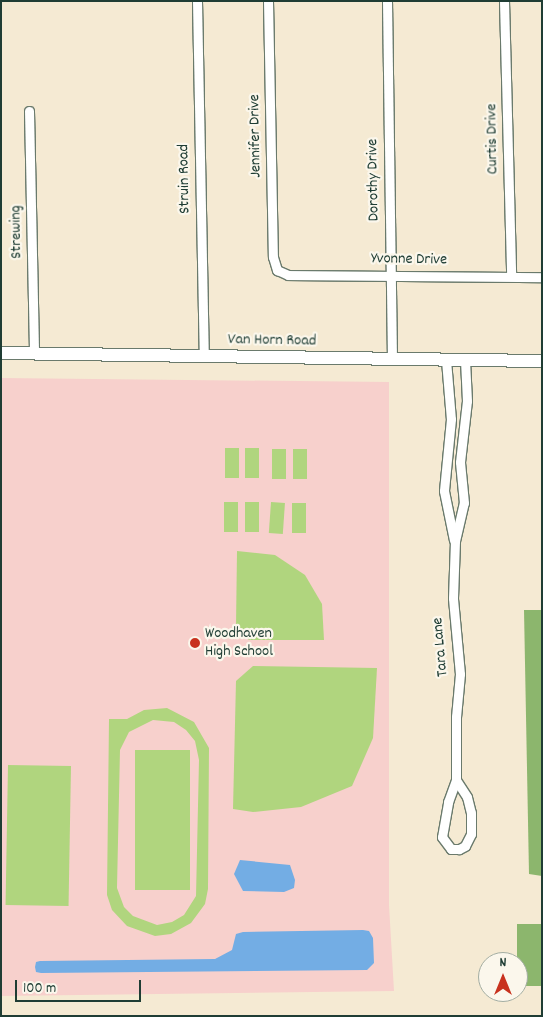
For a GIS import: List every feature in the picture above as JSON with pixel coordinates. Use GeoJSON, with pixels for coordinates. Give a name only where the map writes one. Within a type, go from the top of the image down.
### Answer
{"type":"FeatureCollection","features":[{"type":"Feature","properties":{"kind":"main road","name":"Van Horn Road"},"geometry":{"type":"LineString","coordinates":[[1,353],[542,361]]}},
{"type":"Feature","properties":{"kind":"street","name":"Struin Road"},"geometry":{"type":"LineString","coordinates":[[197,1],[204,357]]}},
{"type":"Feature","properties":{"kind":"street","name":"Jennifer Drive"},"geometry":{"type":"LineString","coordinates":[[268,1],[273,257],[277,270]]}},
{"type":"Feature","properties":{"kind":"street","name":"Dorothy Drive"},"geometry":{"type":"LineString","coordinates":[[387,1],[392,359]]}},
{"type":"Feature","properties":{"kind":"street","name":"Curtis Drive"},"geometry":{"type":"LineString","coordinates":[[504,1],[510,276]]}},
{"type":"Feature","properties":{"kind":"street","name":"Strewing"},"geometry":{"type":"LineString","coordinates":[[28,111],[34,354]]}},
{"type":"Feature","properties":{"kind":"street","name":"Yvonne Drive"},"geometry":{"type":"LineString","coordinates":[[277,270],[288,275],[390,274],[542,277]]}},
{"type":"Feature","properties":{"kind":"street","name":"Tara Lane"},"geometry":{"type":"LineString","coordinates":[[446,360],[451,418],[444,472],[447,517],[455,541]]}},
{"type":"Feature","properties":{"kind":"street","name":"Tara Lane"},"geometry":{"type":"LineString","coordinates":[[456,780],[467,797],[471,813],[471,834],[465,846],[459,850],[451,849],[442,837],[448,802],[456,780],[456,717],[460,674],[453,598],[455,541],[464,503],[460,446],[466,418],[465,360]]}},
{"type":"Feature","properties":{"kind":"street"},"geometry":{"type":"LineString","coordinates":[[451,418],[466,418]]}},
{"type":"Feature","properties":{"kind":"street"},"geometry":{"type":"LineString","coordinates":[[444,472],[462,471]]}},
{"type":"Feature","properties":{"kind":"shaded area","name":"Woodhaven High School"},"geometry":{"type":"Polygon","coordinates":[[[1,378],[389,382],[389,905],[394,991],[1,996],[1,378]]]}},
{"type":"Feature","properties":{"kind":"green space"},"geometry":{"type":"Polygon","coordinates":[[[225,448],[239,448],[239,478],[225,478],[225,448]]]}},
{"type":"Feature","properties":{"kind":"green space"},"geometry":{"type":"Polygon","coordinates":[[[245,448],[259,448],[259,478],[245,478],[245,448]]]}},
{"type":"Feature","properties":{"kind":"green space"},"geometry":{"type":"Polygon","coordinates":[[[272,449],[286,449],[286,479],[272,479],[272,449]]]}},
{"type":"Feature","properties":{"kind":"green space"},"geometry":{"type":"Polygon","coordinates":[[[293,449],[307,449],[307,479],[293,479],[293,449]]]}},
{"type":"Feature","properties":{"kind":"green space"},"geometry":{"type":"Polygon","coordinates":[[[224,502],[238,502],[238,532],[224,532],[224,502]]]}},
{"type":"Feature","properties":{"kind":"green space"},"geometry":{"type":"Polygon","coordinates":[[[245,502],[259,502],[259,532],[245,532],[245,502]]]}},
{"type":"Feature","properties":{"kind":"green space"},"geometry":{"type":"Polygon","coordinates":[[[271,502],[285,503],[283,534],[269,533],[271,502]]]}},
{"type":"Feature","properties":{"kind":"green space"},"geometry":{"type":"Polygon","coordinates":[[[292,503],[306,503],[306,533],[292,533],[292,503]]]}},
{"type":"Feature","properties":{"kind":"green space"},"geometry":{"type":"Polygon","coordinates":[[[237,551],[275,555],[305,575],[322,604],[324,640],[249,640],[236,626],[237,551]]]}},
{"type":"Feature","properties":{"kind":"green space"},"geometry":{"type":"Polygon","coordinates":[[[524,610],[542,610],[542,876],[529,874],[524,610]]]}},
{"type":"Feature","properties":{"kind":"green space"},"geometry":{"type":"Polygon","coordinates":[[[253,666],[377,668],[373,738],[352,786],[301,807],[253,812],[233,809],[236,681],[253,666]]]}},
{"type":"Feature","properties":{"kind":"green space"},"geometry":{"type":"Polygon","coordinates":[[[167,708],[194,722],[209,748],[208,889],[205,904],[191,923],[171,934],[155,936],[127,926],[112,910],[107,895],[109,719],[127,719],[144,710],[167,708]],[[153,720],[129,732],[120,750],[117,888],[124,907],[133,916],[157,925],[172,922],[184,915],[196,896],[199,760],[195,741],[186,730],[174,722],[153,720]]]}},
{"type":"Feature","properties":{"kind":"green space"},"geometry":{"type":"Polygon","coordinates":[[[135,750],[190,750],[190,890],[135,890],[135,750]]]}},
{"type":"Feature","properties":{"kind":"green space"},"geometry":{"type":"Polygon","coordinates":[[[8,765],[71,766],[69,906],[6,905],[8,765]]]}},
{"type":"Feature","properties":{"kind":"green space"},"geometry":{"type":"Polygon","coordinates":[[[517,924],[542,924],[542,986],[528,986],[528,952],[517,952],[517,924]]]}},
{"type":"Feature","properties":{"kind":"water"},"geometry":{"type":"Polygon","coordinates":[[[240,860],[290,865],[295,880],[294,888],[284,892],[243,891],[234,874],[240,860]]]}},
{"type":"Feature","properties":{"kind":"water"},"geometry":{"type":"Polygon","coordinates":[[[369,931],[373,938],[374,963],[367,970],[41,973],[36,972],[35,967],[36,962],[40,961],[215,959],[232,950],[236,934],[243,932],[369,931]]]}},
{"type":"Feature","properties":{"kind":"place","name":"Woodhaven High School"},"geometry":{"type":"Point","coordinates":[195,643]}}]}
